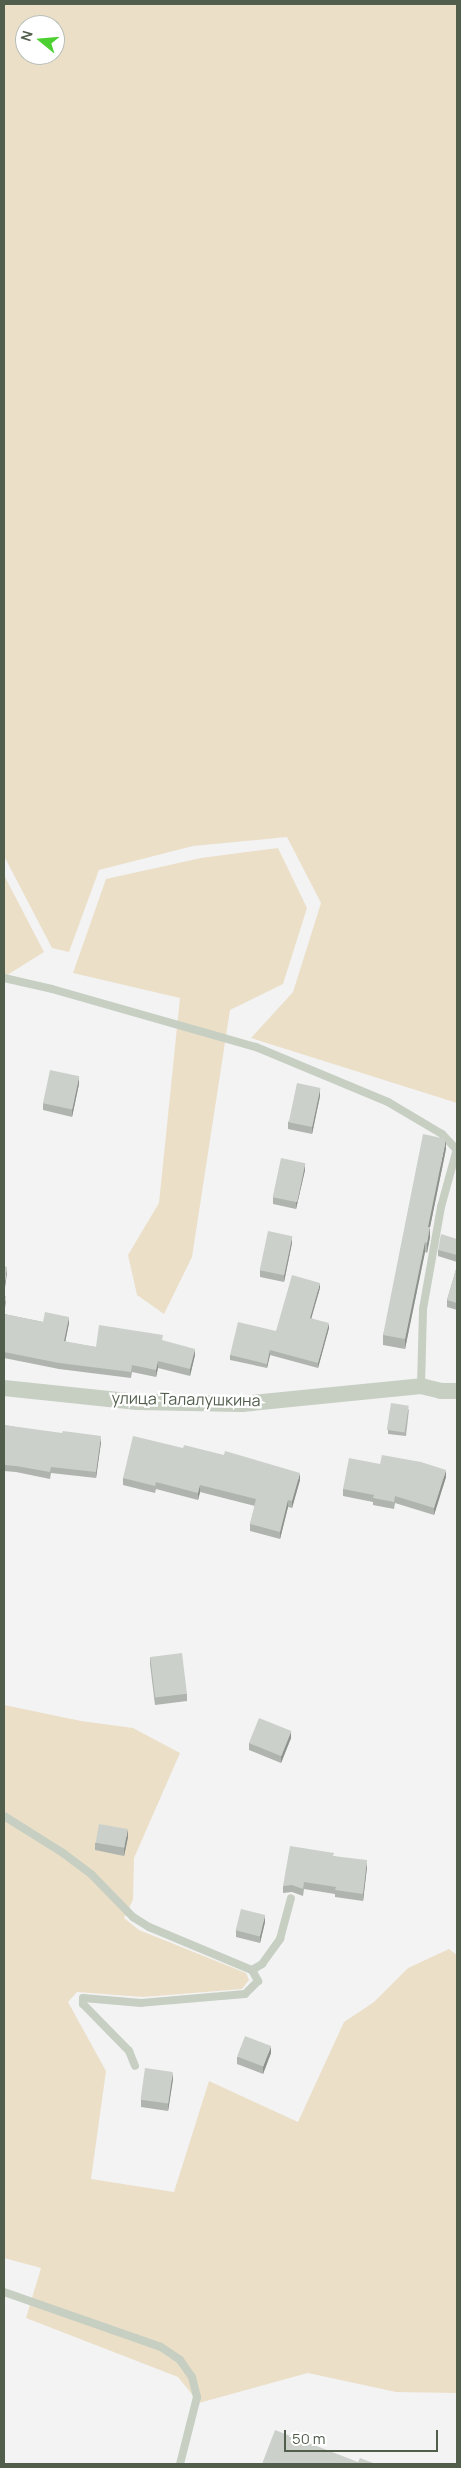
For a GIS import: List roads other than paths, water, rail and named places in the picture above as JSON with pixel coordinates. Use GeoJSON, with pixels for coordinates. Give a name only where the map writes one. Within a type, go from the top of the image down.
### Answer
{"type":"FeatureCollection","features":[{"type":"Feature","properties":{"kind":"street","name":"улица Талалушкина"},"geometry":{"type":"LineString","coordinates":[[4,1388],[137,1402],[242,1404],[421,1386],[441,1391],[457,1391]]}},
{"type":"Feature","properties":{"kind":"lane"},"geometry":{"type":"LineString","coordinates":[[4,978],[52,989],[256,1047],[388,1102],[442,1134],[457,1149],[442,1207],[423,1309],[421,1386]]}},
{"type":"Feature","properties":{"kind":"lane"},"geometry":{"type":"LineString","coordinates":[[4,1816],[63,1853],[92,1875],[133,1917],[149,1928],[252,1970],[258,1980],[245,1994],[141,2003],[83,1998],[82,2004],[129,2051],[135,2066]]}},
{"type":"Feature","properties":{"kind":"lane"},"geometry":{"type":"LineString","coordinates":[[252,1970],[262,1964],[280,1939],[291,1898]]}},
{"type":"Feature","properties":{"kind":"lane"},"geometry":{"type":"LineString","coordinates":[[4,2292],[161,2348],[180,2360],[192,2377],[197,2396],[180,2464]]}}]}
